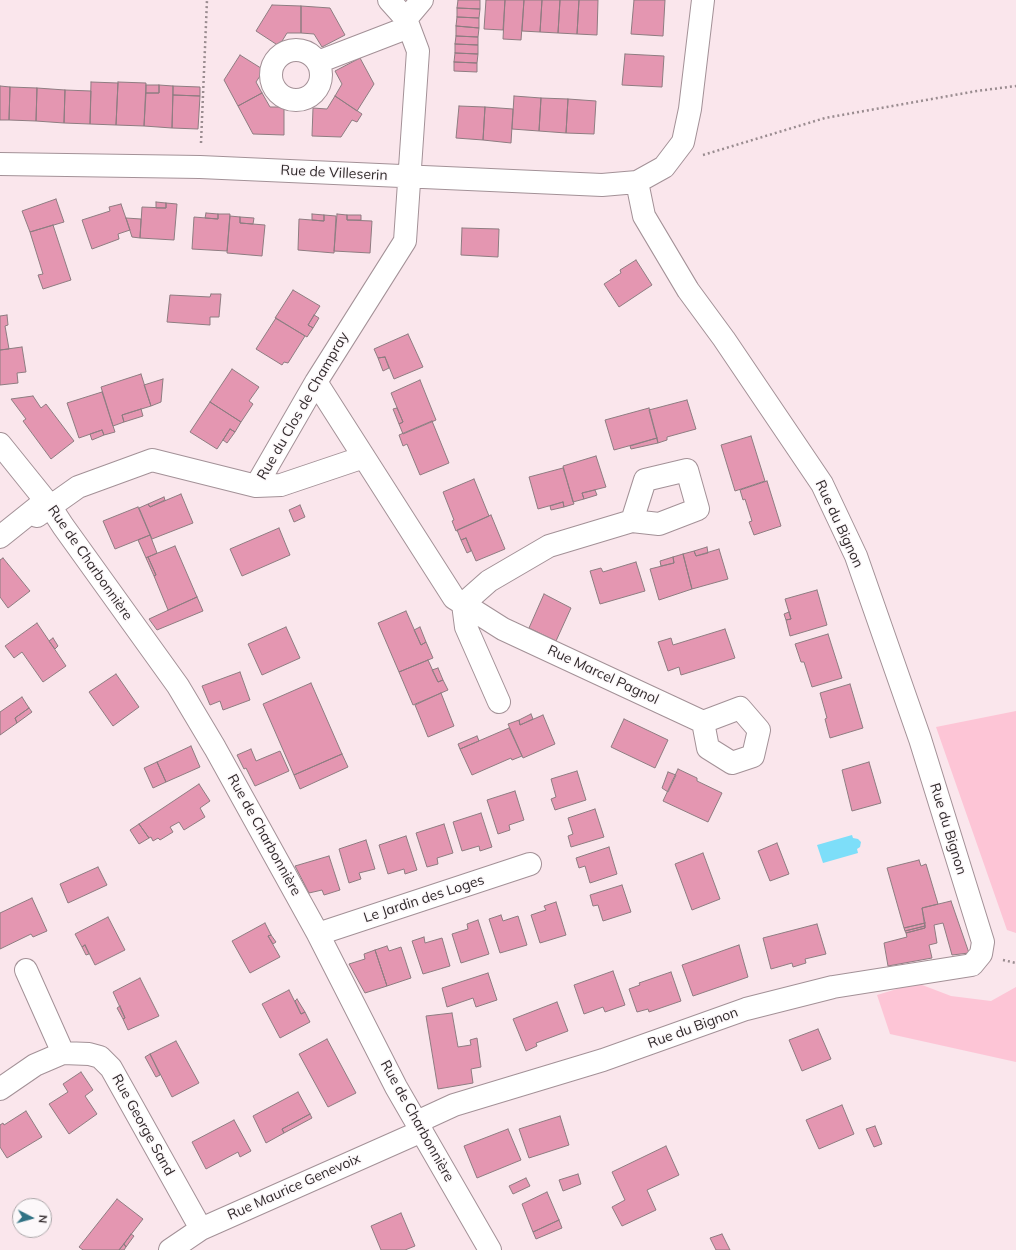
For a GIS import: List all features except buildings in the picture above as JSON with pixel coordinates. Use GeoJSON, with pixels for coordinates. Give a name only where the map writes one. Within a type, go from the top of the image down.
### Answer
{"type":"FeatureCollection","features":[{"type":"Feature","properties":{"kind":"street"},"geometry":{"type":"LineString","coordinates":[[388,0],[408,23]]}},
{"type":"Feature","properties":{"kind":"street"},"geometry":{"type":"LineString","coordinates":[[318,62],[408,23],[422,0]]}},
{"type":"Feature","properties":{"kind":"street","name":"Rue de Villeserin"},"geometry":{"type":"LineString","coordinates":[[0,164],[200,167],[602,185],[637,182],[664,167],[683,142],[690,109],[703,0]]}},
{"type":"Feature","properties":{"kind":"street","name":"Rue du Clos de Champray"},"geometry":{"type":"LineString","coordinates":[[0,537],[44,507],[78,487],[152,460],[256,486],[316,382],[405,241],[418,51],[408,23]]}},
{"type":"Feature","properties":{"kind":"street","name":"Rue du Bignon"},"geometry":{"type":"LineString","coordinates":[[419,1126],[454,1105],[603,1060],[746,1009],[833,987],[972,965],[981,954],[983,942],[922,747],[856,556],[822,484],[724,339],[688,290],[644,216],[637,182]]}},
{"type":"Feature","properties":{"kind":"street","name":"Rue Marcel Pagnol"},"geometry":{"type":"LineString","coordinates":[[316,382],[454,598],[503,629],[703,722]]}},
{"type":"Feature","properties":{"kind":"street","name":"Rue de Charbonnière"},"geometry":{"type":"LineString","coordinates":[[0,444],[44,507],[63,526],[178,686],[215,748],[318,934],[396,1087],[490,1250]]}},
{"type":"Feature","properties":{"kind":"street"},"geometry":{"type":"LineString","coordinates":[[256,486],[281,485],[364,457]]}},
{"type":"Feature","properties":{"kind":"street"},"geometry":{"type":"LineString","coordinates":[[499,702],[466,627],[463,604],[489,581],[549,546],[632,521]]}},
{"type":"Feature","properties":{"kind":"street","name":"Le Jardin des Loges"},"geometry":{"type":"LineString","coordinates":[[318,934],[530,864]]}},
{"type":"Feature","properties":{"kind":"street"},"geometry":{"type":"LineString","coordinates":[[26,970],[63,1053]]}},
{"type":"Feature","properties":{"kind":"street","name":"Rue George Sand"},"geometry":{"type":"LineString","coordinates":[[0,1088],[35,1065],[63,1053],[88,1054],[100,1057],[111,1068],[201,1229]]}},
{"type":"Feature","properties":{"kind":"street","name":"Rue Maurice Genevoix"},"geometry":{"type":"LineString","coordinates":[[170,1250],[201,1229],[419,1126]]}},
{"type":"Feature","properties":{"kind":"path"},"geometry":{"type":"LineString","coordinates":[[200,167],[207,0]]}},
{"type":"Feature","properties":{"kind":"path"},"geometry":{"type":"LineString","coordinates":[[701,156],[825,118],[977,91],[1016,86]]}},
{"type":"Feature","properties":{"kind":"shaded area"},"geometry":{"type":"Polygon","coordinates":[[[1016,711],[1016,933],[1007,930],[936,727],[1016,711]]]}},
{"type":"Feature","properties":{"kind":"shaded area"},"geometry":{"type":"Polygon","coordinates":[[[917,983],[951,996],[991,1001],[1016,987],[1016,1062],[890,1034],[877,995],[917,983]]]}},
{"type":"Feature","properties":{"kind":"water"},"geometry":{"type":"Polygon","coordinates":[[[852,835],[853,838],[858,839],[861,842],[860,847],[857,849],[858,853],[823,863],[817,845],[852,835]]]}}]}
